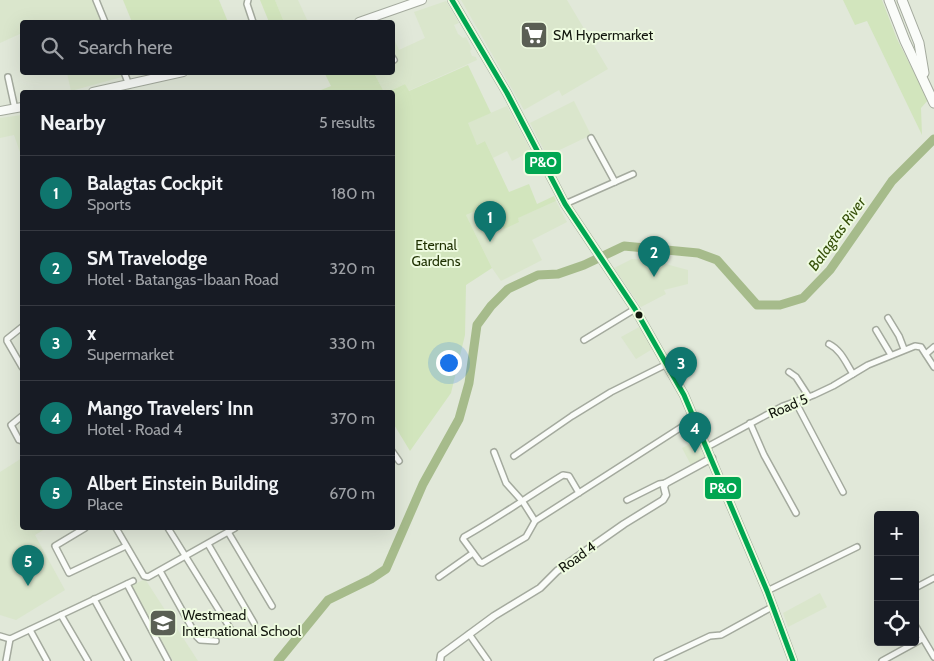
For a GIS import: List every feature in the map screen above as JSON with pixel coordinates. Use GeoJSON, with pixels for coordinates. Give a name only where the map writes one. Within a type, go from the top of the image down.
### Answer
{"type":"FeatureCollection","features":[{"type":"Feature","properties":{"kind":"highway"},"geometry":{"type":"LineString","coordinates":[[889,0],[905,41],[933,97]]}},
{"type":"Feature","properties":{"kind":"highway"},"geometry":{"type":"LineString","coordinates":[[894,0],[933,97]]}},
{"type":"Feature","properties":{"kind":"highway"},"geometry":{"type":"LineString","coordinates":[[902,0],[919,43],[924,73]]}},
{"type":"Feature","properties":{"kind":"main road"},"geometry":{"type":"LineString","coordinates":[[374,20],[422,0]]}},
{"type":"Feature","properties":{"kind":"main road"},"geometry":{"type":"LineString","coordinates":[[452,0],[507,92],[565,204],[608,266],[667,364],[712,458],[767,591],[793,661]]}},
{"type":"Feature","properties":{"kind":"main road"},"geometry":{"type":"LineString","coordinates":[[115,90],[171,75]]}},
{"type":"Feature","properties":{"kind":"main road"},"geometry":{"type":"LineString","coordinates":[[0,111],[19,108]]}},
{"type":"Feature","properties":{"kind":"street"},"geometry":{"type":"LineString","coordinates":[[96,0],[104,20]]}},
{"type":"Feature","properties":{"kind":"street"},"geometry":{"type":"LineString","coordinates":[[248,0],[247,4],[252,20]]}},
{"type":"Feature","properties":{"kind":"street"},"geometry":{"type":"LineString","coordinates":[[125,75],[129,85]]}},
{"type":"Feature","properties":{"kind":"street"},"geometry":{"type":"LineString","coordinates":[[8,78],[19,108]]}},
{"type":"Feature","properties":{"kind":"street"},"geometry":{"type":"LineString","coordinates":[[592,138],[616,182]]}},
{"type":"Feature","properties":{"kind":"street"},"geometry":{"type":"LineString","coordinates":[[565,204],[632,174]]}},
{"type":"Feature","properties":{"kind":"street"},"geometry":{"type":"LineString","coordinates":[[584,340],[635,309]]}},
{"type":"Feature","properties":{"kind":"street"},"geometry":{"type":"LineString","coordinates":[[888,318],[899,336],[904,349],[918,346],[926,354],[934,367]]}},
{"type":"Feature","properties":{"kind":"street"},"geometry":{"type":"LineString","coordinates":[[20,329],[7,338],[7,342],[20,364]]}},
{"type":"Feature","properties":{"kind":"street"},"geometry":{"type":"LineString","coordinates":[[876,330],[891,355]]}},
{"type":"Feature","properties":{"kind":"street"},"geometry":{"type":"LineString","coordinates":[[829,344],[838,351],[853,374]]}},
{"type":"Feature","properties":{"kind":"street"},"geometry":{"type":"LineString","coordinates":[[926,354],[934,348]]}},
{"type":"Feature","properties":{"kind":"street","name":"Road 5"},"geometry":{"type":"LineString","coordinates":[[707,447],[750,423],[795,401],[832,386],[868,365],[904,349]]}},
{"type":"Feature","properties":{"kind":"street"},"geometry":{"type":"LineString","coordinates":[[514,456],[611,392],[667,364]]}},
{"type":"Feature","properties":{"kind":"street"},"geometry":{"type":"LineString","coordinates":[[788,372],[796,377],[808,397]]}},
{"type":"Feature","properties":{"kind":"street"},"geometry":{"type":"LineString","coordinates":[[795,401],[843,492]]}},
{"type":"Feature","properties":{"kind":"street"},"geometry":{"type":"LineString","coordinates":[[20,418],[10,425],[20,440]]}},
{"type":"Feature","properties":{"kind":"street"},"geometry":{"type":"LineString","coordinates":[[580,493],[569,476],[563,475],[535,492],[523,502],[464,537],[464,539],[482,563],[491,559],[526,537],[535,521],[580,493],[694,419]]}},
{"type":"Feature","properties":{"kind":"street"},"geometry":{"type":"LineString","coordinates":[[750,423],[764,455],[796,513]]}},
{"type":"Feature","properties":{"kind":"street"},"geometry":{"type":"LineString","coordinates":[[494,452],[506,482],[523,502],[535,521]]}},
{"type":"Feature","properties":{"kind":"street"},"geometry":{"type":"LineString","coordinates":[[395,455],[399,461]]}},
{"type":"Feature","properties":{"kind":"street"},"geometry":{"type":"LineString","coordinates":[[627,500],[659,484],[666,483],[712,458]]}},
{"type":"Feature","properties":{"kind":"street","name":"Road 4"},"geometry":{"type":"LineString","coordinates":[[440,661],[441,655],[469,634],[504,609],[540,588],[557,571],[624,524],[663,500],[666,495],[664,487],[666,483]]}},
{"type":"Feature","properties":{"kind":"street"},"geometry":{"type":"LineString","coordinates":[[82,530],[55,546],[69,573],[126,546]]}},
{"type":"Feature","properties":{"kind":"street"},"geometry":{"type":"LineString","coordinates":[[117,530],[144,576],[148,577],[232,530]]}},
{"type":"Feature","properties":{"kind":"street"},"geometry":{"type":"LineString","coordinates":[[169,530],[233,633]]}},
{"type":"Feature","properties":{"kind":"street"},"geometry":{"type":"LineString","coordinates":[[228,532],[272,606]]}},
{"type":"Feature","properties":{"kind":"street"},"geometry":{"type":"LineString","coordinates":[[208,544],[254,623]]}},
{"type":"Feature","properties":{"kind":"street"},"geometry":{"type":"LineString","coordinates":[[767,591],[857,547]]}},
{"type":"Feature","properties":{"kind":"street"},"geometry":{"type":"LineString","coordinates":[[439,577],[473,553]]}},
{"type":"Feature","properties":{"kind":"street"},"geometry":{"type":"LineString","coordinates":[[160,571],[197,637],[200,640],[216,640]]}},
{"type":"Feature","properties":{"kind":"street"},"geometry":{"type":"LineString","coordinates":[[919,586],[934,578]]}},
{"type":"Feature","properties":{"kind":"street"},"geometry":{"type":"LineString","coordinates":[[0,636],[10,639],[130,582],[168,661]]}},
{"type":"Feature","properties":{"kind":"street"},"geometry":{"type":"LineString","coordinates":[[94,599],[128,661]]}},
{"type":"Feature","properties":{"kind":"street"},"geometry":{"type":"LineString","coordinates":[[657,661],[710,636],[721,635],[772,607]]}},
{"type":"Feature","properties":{"kind":"street"},"geometry":{"type":"LineString","coordinates":[[62,615],[88,661]]}},
{"type":"Feature","properties":{"kind":"street"},"geometry":{"type":"LineString","coordinates":[[30,630],[47,661]]}},
{"type":"Feature","properties":{"kind":"street"},"geometry":{"type":"LineString","coordinates":[[919,633],[932,649],[934,657]]}},
{"type":"Feature","properties":{"kind":"street"},"geometry":{"type":"LineString","coordinates":[[469,634],[488,661]]}},
{"type":"Feature","properties":{"kind":"street"},"geometry":{"type":"LineString","coordinates":[[6,661],[10,639]]}},
{"type":"Feature","properties":{"kind":"street"},"geometry":{"type":"LineString","coordinates":[[882,661],[922,639]]}},
{"type":"Feature","properties":{"kind":"shaded area"},"geometry":{"type":"Polygon","coordinates":[[[0,0],[93,0],[100,20],[20,20],[20,34],[0,43],[0,0]]]}},
{"type":"Feature","properties":{"kind":"shaded area"},"geometry":{"type":"Polygon","coordinates":[[[275,0],[298,0],[307,20],[283,20],[275,0]]]}},
{"type":"Feature","properties":{"kind":"shaded area","name":"SM Hypermarket"},"geometry":{"type":"Polygon","coordinates":[[[461,0],[567,0],[608,69],[562,96],[559,90],[524,110],[461,0]]]}},
{"type":"Feature","properties":{"kind":"shaded area"},"geometry":{"type":"Polygon","coordinates":[[[446,1],[459,23],[454,25],[458,34],[463,38],[466,37],[472,49],[470,51],[472,56],[476,57],[477,60],[408,91],[405,84],[392,90],[383,90],[375,75],[395,75],[395,41],[399,50],[425,38],[414,12],[446,1]]]}},
{"type":"Feature","properties":{"kind":"shaded area"},"geometry":{"type":"Polygon","coordinates":[[[67,75],[121,75],[122,77],[75,90],[71,90],[67,75]]]}},
{"type":"Feature","properties":{"kind":"shaded area"},"geometry":{"type":"Polygon","coordinates":[[[574,101],[591,135],[547,156],[530,123],[574,101]]]}},
{"type":"Feature","properties":{"kind":"shaded area"},"geometry":{"type":"Polygon","coordinates":[[[507,106],[531,151],[512,161],[507,151],[493,158],[485,141],[477,145],[467,123],[507,106]]]}},
{"type":"Feature","properties":{"kind":"shaded area"},"geometry":{"type":"Polygon","coordinates":[[[20,115],[20,152],[14,135],[0,138],[0,118],[20,115]]]}},
{"type":"Feature","properties":{"kind":"shaded area"},"geometry":{"type":"Polygon","coordinates":[[[556,201],[567,222],[532,240],[542,260],[501,281],[492,268],[466,215],[492,204],[504,228],[519,221],[517,218],[556,201]]]}},
{"type":"Feature","properties":{"kind":"shaded area"},"geometry":{"type":"Polygon","coordinates":[[[632,259],[651,260],[688,270],[688,284],[664,290],[666,294],[641,307],[614,268],[632,259]]]}},
{"type":"Feature","properties":{"kind":"shaded area"},"geometry":{"type":"Polygon","coordinates":[[[641,326],[654,348],[636,359],[621,337],[641,326]]]}},
{"type":"Feature","properties":{"kind":"shaded area"},"geometry":{"type":"Polygon","coordinates":[[[698,440],[707,459],[692,467],[682,448],[698,440]]]}},
{"type":"Feature","properties":{"kind":"shaded area"},"geometry":{"type":"Polygon","coordinates":[[[20,459],[20,530],[44,530],[35,535],[65,590],[16,620],[0,615],[0,472],[20,459]]]}},
{"type":"Feature","properties":{"kind":"shaded area","name":"Westmead International School"},"geometry":{"type":"Polygon","coordinates":[[[145,579],[198,661],[173,661],[131,586],[145,579]]]}},
{"type":"Feature","properties":{"kind":"shaded area"},"geometry":{"type":"Polygon","coordinates":[[[820,593],[827,607],[788,627],[783,613],[820,593]]]}},
{"type":"Feature","properties":{"kind":"green space"},"geometry":{"type":"Polygon","coordinates":[[[123,0],[219,0],[227,20],[131,20],[123,0]]]}},
{"type":"Feature","properties":{"kind":"green space"},"geometry":{"type":"Polygon","coordinates":[[[260,0],[275,0],[283,20],[268,20],[260,0]]]}},
{"type":"Feature","properties":{"kind":"green space"},"geometry":{"type":"Polygon","coordinates":[[[843,0],[882,0],[897,39],[928,100],[921,108],[922,135],[867,21],[855,25],[843,0]]]}},
{"type":"Feature","properties":{"kind":"green space","name":"Eternal Gardens"},"geometry":{"type":"Polygon","coordinates":[[[468,65],[491,113],[468,123],[477,145],[485,141],[509,192],[529,184],[537,204],[554,196],[556,201],[518,218],[519,222],[504,229],[492,204],[466,215],[492,268],[466,285],[465,335],[451,393],[410,451],[395,426],[395,90],[392,90],[405,84],[409,91],[468,65]]]}},
{"type":"Feature","properties":{"kind":"green space"},"geometry":{"type":"Polygon","coordinates":[[[326,75],[375,75],[383,90],[321,90],[331,86],[326,75]]]}},
{"type":"Feature","properties":{"kind":"waterway","name":"Balagtas River"},"geometry":{"type":"LineString","coordinates":[[278,661],[328,600],[371,579],[386,569],[423,484],[459,419],[469,383],[477,325],[491,306],[508,289],[538,275],[558,274],[584,265],[624,246],[698,253],[717,260],[757,305],[780,305],[803,298],[830,270],[892,181],[934,139]]}},
{"type":"Feature","properties":{"kind":"transit line","name":"P&O"},"geometry":{"type":"LineString","coordinates":[[452,0],[507,93],[565,204],[635,309],[684,395],[767,591],[793,661]]}},
{"type":"Feature","properties":{"kind":"place","name":"SM Hypermarket"},"geometry":{"type":"Point","coordinates":[534,35]}},
{"type":"Feature","properties":{"kind":"place","name":"Balagtas Cockpit"},"geometry":{"type":"Point","coordinates":[490,242]}},
{"type":"Feature","properties":{"kind":"place","name":"SM Travelodge"},"geometry":{"type":"Point","coordinates":[654,277]}},
{"type":"Feature","properties":{"kind":"place","name":"x"},"geometry":{"type":"Point","coordinates":[681,388]}},
{"type":"Feature","properties":{"kind":"place","name":"Mango Travelers' Inn"},"geometry":{"type":"Point","coordinates":[695,453]}},
{"type":"Feature","properties":{"kind":"place","name":"Albert Einstein Building"},"geometry":{"type":"Point","coordinates":[28,586]}},
{"type":"Feature","properties":{"kind":"place","name":"Westmead International School"},"geometry":{"type":"Point","coordinates":[163,623]}}]}
